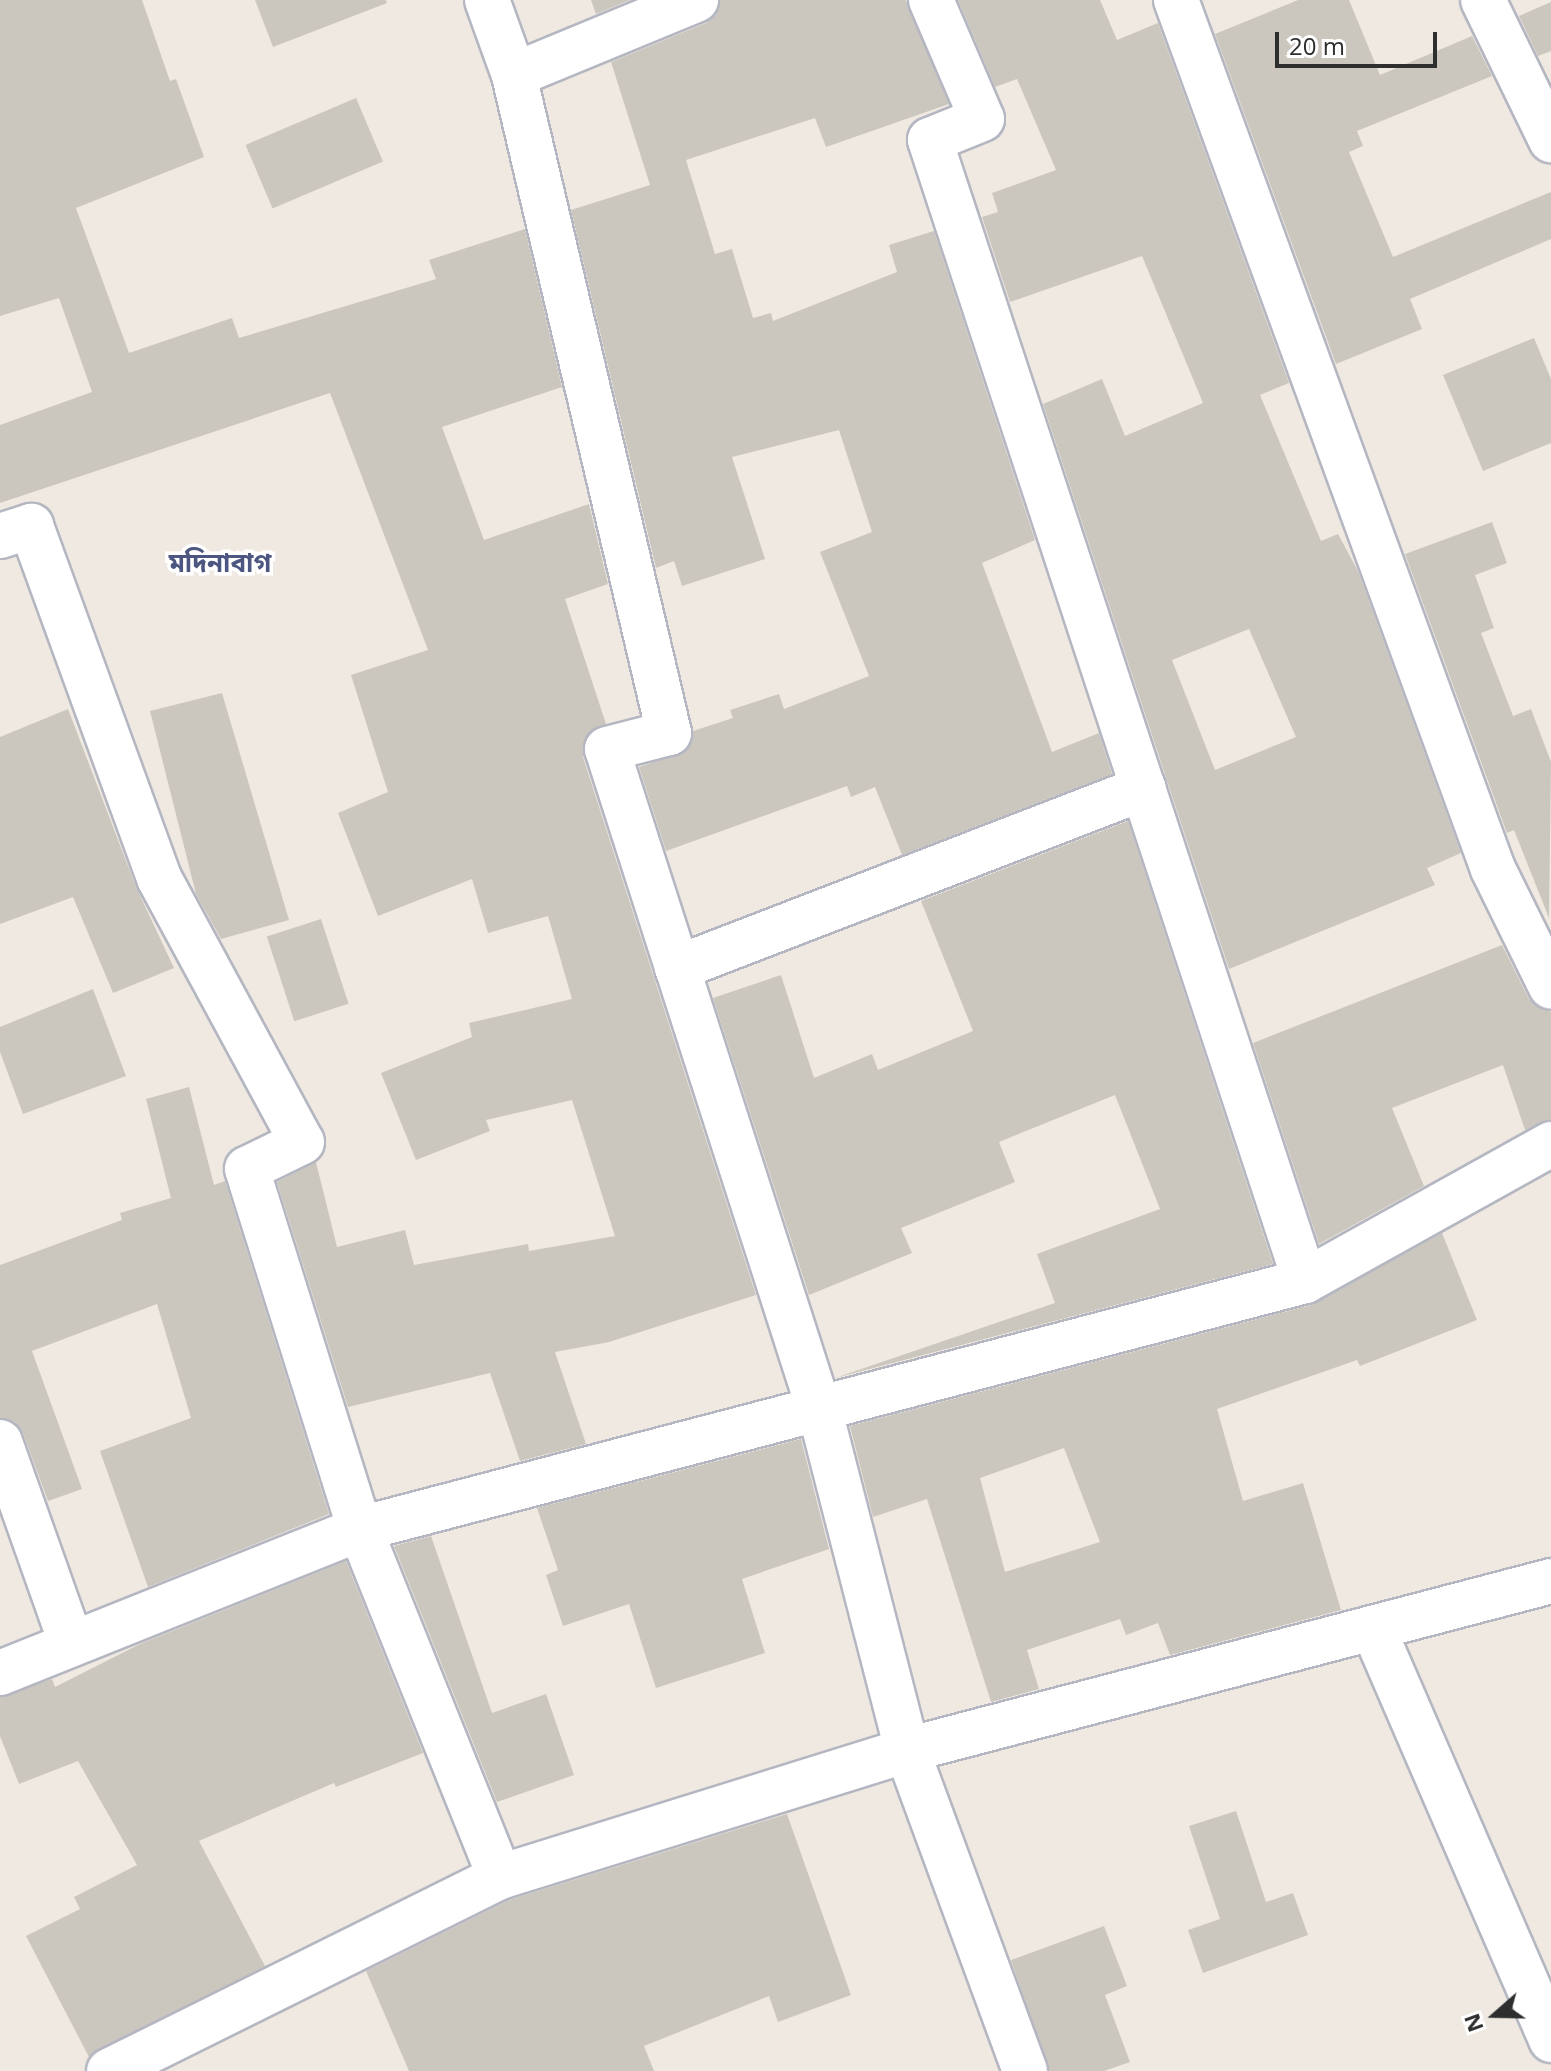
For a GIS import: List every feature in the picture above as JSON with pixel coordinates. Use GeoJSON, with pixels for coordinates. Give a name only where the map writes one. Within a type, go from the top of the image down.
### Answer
{"type":"FeatureCollection","features":[{"type":"Feature","properties":{"kind":"street"},"geometry":{"type":"LineString","coordinates":[[487,0],[514,75],[669,733],[607,749],[820,1412],[907,1750],[1025,2071]]}},
{"type":"Feature","properties":{"kind":"street"},"geometry":{"type":"LineString","coordinates":[[514,75],[696,0]]}},
{"type":"Feature","properties":{"kind":"street"},"geometry":{"type":"LineString","coordinates":[[931,0],[982,119],[930,140],[1305,1281]]}},
{"type":"Feature","properties":{"kind":"street"},"geometry":{"type":"LineString","coordinates":[[1176,0],[1493,869],[1551,987]]}},
{"type":"Feature","properties":{"kind":"street"},"geometry":{"type":"LineString","coordinates":[[1483,0],[1551,140]]}},
{"type":"Feature","properties":{"kind":"street"},"geometry":{"type":"LineString","coordinates":[[0,536],[31,526],[159,878],[302,1142],[247,1169],[360,1529],[500,1877]]}},
{"type":"Feature","properties":{"kind":"street"},"geometry":{"type":"LineString","coordinates":[[677,968],[1144,788]]}},
{"type":"Feature","properties":{"kind":"street"},"geometry":{"type":"LineString","coordinates":[[0,1673],[71,1642],[360,1529],[820,1412],[1305,1281],[1551,1144]]}},
{"type":"Feature","properties":{"kind":"street"},"geometry":{"type":"LineString","coordinates":[[0,1442],[71,1642]]}},
{"type":"Feature","properties":{"kind":"street"},"geometry":{"type":"LineString","coordinates":[[109,2071],[500,1877],[907,1750],[1551,1581]]}},
{"type":"Feature","properties":{"kind":"street"},"geometry":{"type":"LineString","coordinates":[[1373,1628],[1551,2040]]}},
{"type":"Feature","properties":{"kind":"building"},"geometry":{"type":"Polygon","coordinates":[[[0,0],[142,0],[170,81],[176,79],[204,157],[76,208],[129,353],[232,318],[239,338],[436,279],[429,260],[525,229],[562,387],[442,427],[484,540],[589,504],[608,584],[565,599],[606,724],[589,732],[583,757],[756,1295],[609,1342],[555,1352],[586,1444],[520,1461],[490,1373],[348,1407],[277,1182],[316,1162],[337,1247],[405,1230],[414,1265],[528,1244],[529,1251],[615,1236],[572,1100],[486,1120],[490,1131],[416,1160],[381,1073],[472,1037],[469,1023],[572,999],[548,916],[488,933],[472,879],[378,916],[338,813],[388,792],[351,675],[428,650],[330,393],[0,503],[0,425],[92,392],[59,298],[0,316],[0,0]]]}},
{"type":"Feature","properties":{"kind":"building"},"geometry":{"type":"Polygon","coordinates":[[[255,0],[386,0],[387,3],[273,47],[255,0]]]}},
{"type":"Feature","properties":{"kind":"building"},"geometry":{"type":"Polygon","coordinates":[[[591,0],[630,0],[596,14],[591,0]]]}},
{"type":"Feature","properties":{"kind":"building"},"geometry":{"type":"Polygon","coordinates":[[[720,0],[906,0],[949,104],[826,147],[815,118],[686,160],[715,254],[732,249],[753,318],[771,313],[773,321],[897,272],[889,245],[934,231],[1035,540],[982,563],[1052,752],[1099,733],[1112,774],[902,855],[875,787],[851,797],[847,786],[666,851],[639,767],[686,751],[693,731],[733,718],[730,710],[779,694],[784,709],[869,676],[820,552],[872,532],[839,430],[732,457],[765,559],[682,586],[674,561],[656,568],[571,210],[650,185],[611,62],[706,23],[716,15],[720,0]]]}},
{"type":"Feature","properties":{"kind":"building"},"geometry":{"type":"Polygon","coordinates":[[[958,0],[1100,0],[1117,40],[1158,23],[1289,383],[1260,395],[1321,541],[1338,534],[1358,571],[1461,853],[1427,868],[1435,885],[1229,969],[1043,404],[1102,379],[1125,436],[1203,403],[1142,256],[1010,302],[982,217],[998,212],[992,193],[1056,170],[1017,79],[995,87],[958,0]],[[1249,629],[1172,660],[1215,770],[1296,737],[1249,629]]]}},
{"type":"Feature","properties":{"kind":"building"},"geometry":{"type":"Polygon","coordinates":[[[1298,0],[1349,0],[1380,75],[1472,36],[1492,76],[1357,131],[1363,146],[1349,152],[1393,257],[1551,192],[1551,239],[1410,299],[1422,329],[1336,364],[1215,34],[1298,0]]]}},
{"type":"Feature","properties":{"kind":"building"},"geometry":{"type":"Polygon","coordinates":[[[1551,2],[1551,51],[1538,56],[1519,16],[1551,2]]]}},
{"type":"Feature","properties":{"kind":"building"},"geometry":{"type":"Polygon","coordinates":[[[356,98],[383,162],[272,208],[246,145],[356,98]]]}},
{"type":"Feature","properties":{"kind":"building"},"geometry":{"type":"Polygon","coordinates":[[[1534,338],[1551,379],[1551,443],[1483,471],[1443,375],[1534,338]]]}},
{"type":"Feature","properties":{"kind":"building"},"geometry":{"type":"Polygon","coordinates":[[[1492,522],[1507,563],[1475,575],[1494,628],[1481,633],[1513,716],[1531,709],[1551,762],[1549,918],[1514,830],[1507,833],[1405,554],[1492,522]]]}},
{"type":"Feature","properties":{"kind":"building"},"geometry":{"type":"Polygon","coordinates":[[[222,693],[289,920],[221,939],[196,894],[150,711],[222,693]]]}},
{"type":"Feature","properties":{"kind":"building"},"geometry":{"type":"Polygon","coordinates":[[[68,709],[136,887],[174,968],[113,993],[73,897],[0,924],[0,737],[68,709]]]}},
{"type":"Feature","properties":{"kind":"building"},"geometry":{"type":"Polygon","coordinates":[[[1128,821],[1273,1264],[835,1378],[1055,1303],[1037,1254],[1160,1209],[1115,1095],[999,1142],[1015,1182],[901,1228],[912,1253],[809,1295],[713,998],[781,975],[814,1078],[872,1054],[878,1070],[973,1031],[921,901],[1128,821]]]}},
{"type":"Feature","properties":{"kind":"building"},"geometry":{"type":"Polygon","coordinates":[[[321,919],[349,1004],[294,1021],[267,937],[321,919]]]}},
{"type":"Feature","properties":{"kind":"building"},"geometry":{"type":"Polygon","coordinates":[[[1502,945],[1529,999],[1551,1012],[1551,1119],[1525,1130],[1503,1065],[1392,1108],[1424,1186],[1319,1244],[1253,1043],[1502,945]]]}},
{"type":"Feature","properties":{"kind":"building"},"geometry":{"type":"Polygon","coordinates":[[[93,989],[126,1076],[23,1114],[0,1052],[0,1027],[93,989]]]}},
{"type":"Feature","properties":{"kind":"building"},"geometry":{"type":"Polygon","coordinates":[[[189,1087],[214,1185],[225,1181],[329,1514],[148,1587],[100,1451],[191,1418],[157,1304],[32,1351],[82,1489],[48,1501],[23,1433],[16,1423],[0,1418],[0,1265],[122,1220],[120,1213],[171,1198],[146,1099],[189,1087]]]}},
{"type":"Feature","properties":{"kind":"building"},"geometry":{"type":"Polygon","coordinates":[[[1442,1233],[1477,1320],[1360,1366],[1357,1360],[1217,1409],[1243,1501],[1303,1483],[1341,1610],[1170,1655],[1158,1623],[1126,1635],[1120,1619],[1027,1650],[1039,1689],[991,1702],[927,1499],[873,1517],[850,1426],[1311,1305],[1442,1233]],[[1064,1448],[980,1478],[1005,1572],[1100,1542],[1064,1448]]]}},
{"type":"Feature","properties":{"kind":"building"},"geometry":{"type":"Polygon","coordinates":[[[801,1439],[829,1549],[742,1579],[765,1653],[656,1688],[629,1604],[563,1626],[546,1575],[558,1570],[537,1508],[801,1439]]]}},
{"type":"Feature","properties":{"kind":"building"},"geometry":{"type":"Polygon","coordinates":[[[431,1536],[492,1713],[546,1694],[574,1775],[497,1802],[394,1546],[431,1536]]]}},
{"type":"Feature","properties":{"kind":"building"},"geometry":{"type":"Polygon","coordinates":[[[346,1561],[423,1753],[336,1787],[334,1783],[199,1841],[265,1966],[89,2057],[26,1936],[80,1909],[74,1897],[137,1865],[78,1761],[19,1784],[0,1736],[0,1697],[52,1679],[55,1687],[140,1644],[346,1561]]]}},
{"type":"Feature","properties":{"kind":"building"},"geometry":{"type":"Polygon","coordinates":[[[1236,1811],[1266,1902],[1293,1893],[1308,1935],[1203,1973],[1188,1930],[1220,1919],[1189,1826],[1236,1811]]]}},
{"type":"Feature","properties":{"kind":"building"},"geometry":{"type":"Polygon","coordinates":[[[787,1814],[851,1995],[778,2022],[769,1996],[644,2046],[654,2071],[409,2071],[366,1971],[509,1900],[787,1814]]]}},
{"type":"Feature","properties":{"kind":"building"},"geometry":{"type":"Polygon","coordinates":[[[1104,1926],[1127,1986],[1105,1995],[1130,2062],[1104,2071],[1049,2071],[1011,1960],[1104,1926]]]}},
{"type":"Feature","properties":{"kind":"district","name":"মদিনাবাগ"},"geometry":{"type":"Point","coordinates":[220,563]}}]}
